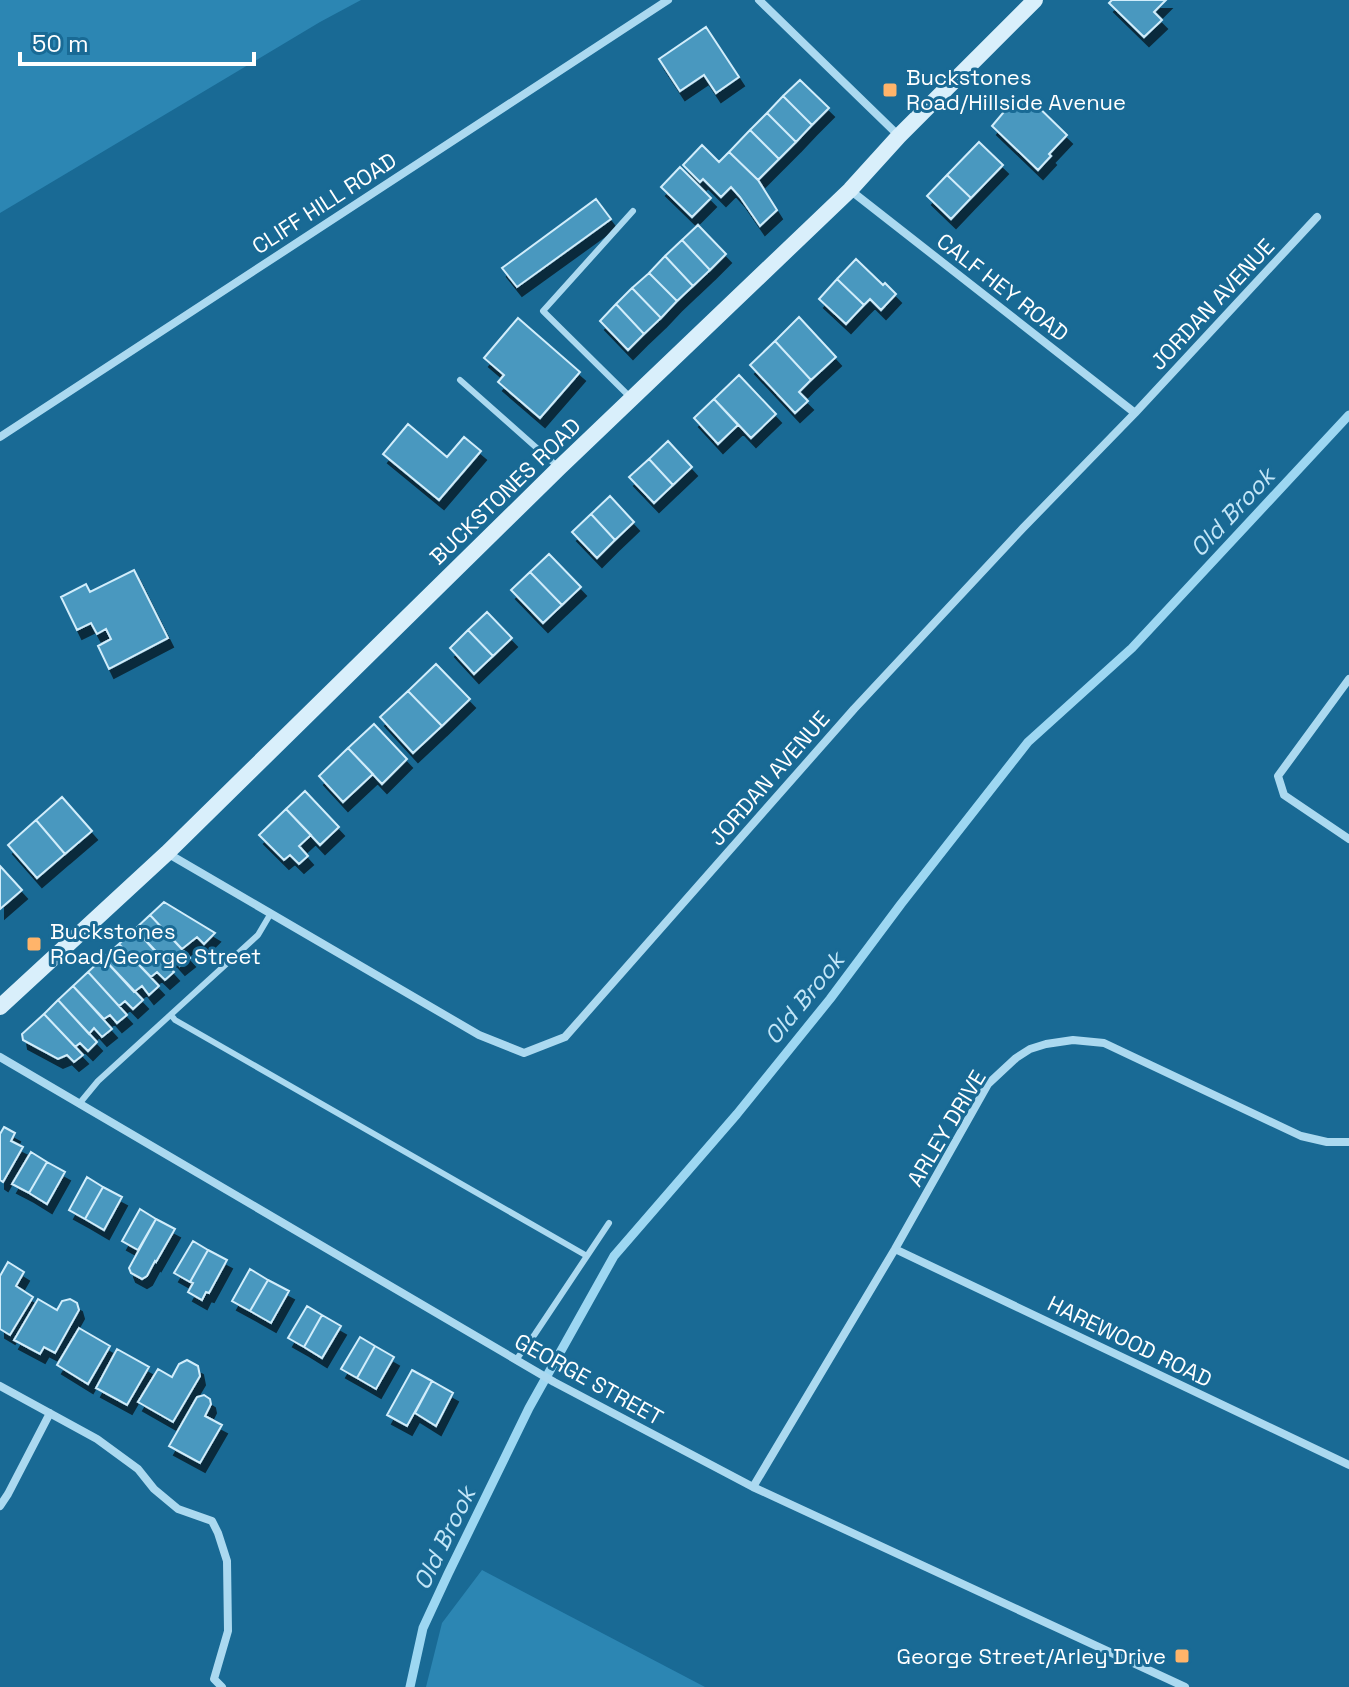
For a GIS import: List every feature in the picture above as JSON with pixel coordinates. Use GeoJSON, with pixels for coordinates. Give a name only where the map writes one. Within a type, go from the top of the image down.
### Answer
{"type":"FeatureCollection","features":[{"type":"Feature","properties":{"kind":"main road","name":"BUCKSTONES ROAD"},"geometry":{"type":"LineString","coordinates":[[0,1007],[167,853],[559,468],[850,190],[899,136],[1035,0]]}},
{"type":"Feature","properties":{"kind":"street","name":"CLIFF HILL ROAD"},"geometry":{"type":"LineString","coordinates":[[0,437],[668,0]]}},
{"type":"Feature","properties":{"kind":"street"},"geometry":{"type":"LineString","coordinates":[[759,0],[899,136]]}},
{"type":"Feature","properties":{"kind":"street","name":"CALF HEY ROAD"},"geometry":{"type":"LineString","coordinates":[[850,190],[1135,413]]}},
{"type":"Feature","properties":{"kind":"street","name":"JORDAN AVENUE"},"geometry":{"type":"LineString","coordinates":[[167,853],[479,1035],[524,1053],[565,1037],[854,709],[1317,217]]}},
{"type":"Feature","properties":{"kind":"street"},"geometry":{"type":"LineString","coordinates":[[1349,679],[1278,776],[1284,795],[1349,839]]}},
{"type":"Feature","properties":{"kind":"street","name":"ARLEY DRIVE"},"geometry":{"type":"LineString","coordinates":[[753,1487],[895,1249],[988,1084],[1030,1049],[1073,1040],[1104,1043],[1301,1136],[1327,1142],[1349,1142]]}},
{"type":"Feature","properties":{"kind":"street","name":"GEORGE STREET"},"geometry":{"type":"LineString","coordinates":[[0,1057],[554,1382],[753,1487],[1185,1687]]}},
{"type":"Feature","properties":{"kind":"street","name":"HAREWOOD ROAD"},"geometry":{"type":"LineString","coordinates":[[895,1249],[1349,1465]]}},
{"type":"Feature","properties":{"kind":"street"},"geometry":{"type":"LineString","coordinates":[[0,1386],[97,1439],[138,1469],[154,1489],[178,1509],[212,1521],[227,1561],[228,1631],[214,1679],[222,1687]]}},
{"type":"Feature","properties":{"kind":"street"},"geometry":{"type":"LineString","coordinates":[[0,1506],[50,1413]]}},
{"type":"Feature","properties":{"kind":"lane"},"geometry":{"type":"LineString","coordinates":[[632,399],[543,311],[633,211]]}},
{"type":"Feature","properties":{"kind":"lane"},"geometry":{"type":"LineString","coordinates":[[460,380],[559,468]]}},
{"type":"Feature","properties":{"kind":"lane"},"geometry":{"type":"LineString","coordinates":[[79,1104],[98,1081],[258,935],[271,913]]}},
{"type":"Feature","properties":{"kind":"lane"},"geometry":{"type":"LineString","coordinates":[[171,1015],[587,1256]]}},
{"type":"Feature","properties":{"kind":"lane"},"geometry":{"type":"LineString","coordinates":[[520,1362],[535,1334],[609,1223]]}},
{"type":"Feature","properties":{"kind":"shaded area"},"geometry":{"type":"Polygon","coordinates":[[[0,0],[361,0],[0,213],[0,0]]]}},
{"type":"Feature","properties":{"kind":"shaded area"},"geometry":{"type":"Polygon","coordinates":[[[482,1570],[705,1687],[426,1687],[442,1623],[482,1570]]]}},
{"type":"Feature","properties":{"kind":"building"},"geometry":{"type":"Polygon","coordinates":[[[1112,0],[1166,0],[1154,12],[1162,20],[1144,37],[1109,3],[1112,0]]]}},
{"type":"Feature","properties":{"kind":"building"},"geometry":{"type":"Polygon","coordinates":[[[706,27],[739,77],[716,93],[704,75],[680,91],[659,59],[706,27]]]}},
{"type":"Feature","properties":{"kind":"building"},"geometry":{"type":"Polygon","coordinates":[[[800,80],[829,108],[812,125],[783,96],[800,80]]]}},
{"type":"Feature","properties":{"kind":"building"},"geometry":{"type":"Polygon","coordinates":[[[1026,95],[1067,135],[1038,170],[992,126],[1013,101],[1017,104],[1026,95]]]}},
{"type":"Feature","properties":{"kind":"building"},"geometry":{"type":"Polygon","coordinates":[[[783,96],[812,125],[796,142],[767,113],[783,96]]]}},
{"type":"Feature","properties":{"kind":"building"},"geometry":{"type":"Polygon","coordinates":[[[767,113],[796,142],[779,159],[750,130],[767,113]]]}},
{"type":"Feature","properties":{"kind":"building"},"geometry":{"type":"Polygon","coordinates":[[[750,130],[779,159],[758,180],[729,152],[750,130]]]}},
{"type":"Feature","properties":{"kind":"building"},"geometry":{"type":"Polygon","coordinates":[[[979,142],[1003,165],[971,198],[947,175],[979,142]]]}},
{"type":"Feature","properties":{"kind":"building"},"geometry":{"type":"Polygon","coordinates":[[[702,145],[719,162],[729,152],[758,180],[777,210],[760,226],[731,187],[721,197],[683,165],[702,145]]]}},
{"type":"Feature","properties":{"kind":"building"},"geometry":{"type":"Polygon","coordinates":[[[680,167],[711,198],[692,217],[661,187],[680,167]]]}},
{"type":"Feature","properties":{"kind":"building"},"geometry":{"type":"Polygon","coordinates":[[[947,175],[971,198],[951,219],[927,196],[947,175]]]}},
{"type":"Feature","properties":{"kind":"building"},"geometry":{"type":"Polygon","coordinates":[[[596,199],[611,219],[517,287],[502,268],[596,199]]]}},
{"type":"Feature","properties":{"kind":"building"},"geometry":{"type":"Polygon","coordinates":[[[698,225],[726,254],[710,270],[682,240],[698,225]]]}},
{"type":"Feature","properties":{"kind":"building"},"geometry":{"type":"Polygon","coordinates":[[[682,240],[710,270],[693,286],[665,256],[682,240]]]}},
{"type":"Feature","properties":{"kind":"building"},"geometry":{"type":"Polygon","coordinates":[[[665,256],[693,286],[677,301],[649,273],[665,256]]]}},
{"type":"Feature","properties":{"kind":"building"},"geometry":{"type":"Polygon","coordinates":[[[856,259],[896,294],[881,310],[870,299],[864,305],[837,279],[856,259]]]}},
{"type":"Feature","properties":{"kind":"building"},"geometry":{"type":"Polygon","coordinates":[[[649,273],[677,301],[661,318],[632,288],[649,273]]]}},
{"type":"Feature","properties":{"kind":"building"},"geometry":{"type":"Polygon","coordinates":[[[837,279],[864,305],[846,324],[819,299],[837,279]]]}},
{"type":"Feature","properties":{"kind":"building"},"geometry":{"type":"Polygon","coordinates":[[[632,288],[661,318],[644,334],[616,304],[632,288]]]}},
{"type":"Feature","properties":{"kind":"building"},"geometry":{"type":"Polygon","coordinates":[[[616,304],[644,334],[628,350],[600,321],[616,304]]]}},
{"type":"Feature","properties":{"kind":"building"},"geometry":{"type":"Polygon","coordinates":[[[799,317],[836,357],[811,380],[775,341],[799,317]]]}},
{"type":"Feature","properties":{"kind":"building"},"geometry":{"type":"Polygon","coordinates":[[[518,318],[580,372],[540,418],[498,382],[504,375],[484,358],[518,318]]]}},
{"type":"Feature","properties":{"kind":"building"},"geometry":{"type":"Polygon","coordinates":[[[775,341],[811,380],[799,392],[808,401],[795,413],[750,365],[775,341]]]}},
{"type":"Feature","properties":{"kind":"building"},"geometry":{"type":"Polygon","coordinates":[[[739,375],[776,414],[751,438],[714,399],[739,375]]]}},
{"type":"Feature","properties":{"kind":"building"},"geometry":{"type":"Polygon","coordinates":[[[714,399],[738,425],[718,444],[694,418],[714,399]]]}},
{"type":"Feature","properties":{"kind":"building"},"geometry":{"type":"Polygon","coordinates":[[[408,424],[447,457],[464,437],[481,451],[439,500],[383,454],[408,424]]]}},
{"type":"Feature","properties":{"kind":"building"},"geometry":{"type":"Polygon","coordinates":[[[668,441],[692,467],[673,485],[649,459],[668,441]]]}},
{"type":"Feature","properties":{"kind":"building"},"geometry":{"type":"Polygon","coordinates":[[[649,459],[673,485],[654,503],[629,477],[649,459]]]}},
{"type":"Feature","properties":{"kind":"building"},"geometry":{"type":"Polygon","coordinates":[[[610,496],[634,522],[615,540],[591,514],[610,496]]]}},
{"type":"Feature","properties":{"kind":"building"},"geometry":{"type":"Polygon","coordinates":[[[591,514],[615,540],[597,558],[572,532],[591,514]]]}},
{"type":"Feature","properties":{"kind":"building"},"geometry":{"type":"Polygon","coordinates":[[[549,554],[581,587],[562,605],[530,572],[549,554]]]}},
{"type":"Feature","properties":{"kind":"building"},"geometry":{"type":"Polygon","coordinates":[[[134,570],[168,638],[109,669],[98,646],[111,639],[106,629],[97,634],[91,623],[77,630],[61,597],[86,584],[90,592],[134,570]]]}},
{"type":"Feature","properties":{"kind":"building"},"geometry":{"type":"Polygon","coordinates":[[[530,572],[562,605],[543,623],[511,590],[530,572]]]}},
{"type":"Feature","properties":{"kind":"building"},"geometry":{"type":"Polygon","coordinates":[[[487,612],[512,638],[493,656],[468,630],[487,612]]]}},
{"type":"Feature","properties":{"kind":"building"},"geometry":{"type":"Polygon","coordinates":[[[468,630],[493,656],[474,674],[450,648],[468,630]]]}},
{"type":"Feature","properties":{"kind":"building"},"geometry":{"type":"Polygon","coordinates":[[[436,664],[470,699],[442,726],[408,691],[436,664]]]}},
{"type":"Feature","properties":{"kind":"building"},"geometry":{"type":"Polygon","coordinates":[[[408,691],[442,726],[413,753],[380,717],[408,691]]]}},
{"type":"Feature","properties":{"kind":"building"},"geometry":{"type":"Polygon","coordinates":[[[374,724],[407,759],[382,784],[348,748],[374,724]]]}},
{"type":"Feature","properties":{"kind":"building"},"geometry":{"type":"Polygon","coordinates":[[[348,748],[373,774],[343,802],[319,776],[348,748]]]}},
{"type":"Feature","properties":{"kind":"building"},"geometry":{"type":"Polygon","coordinates":[[[305,791],[339,827],[320,845],[286,809],[305,791]]]}},
{"type":"Feature","properties":{"kind":"building"},"geometry":{"type":"Polygon","coordinates":[[[62,797],[92,831],[65,854],[36,820],[62,797]]]}},
{"type":"Feature","properties":{"kind":"building"},"geometry":{"type":"Polygon","coordinates":[[[286,809],[311,835],[299,846],[308,856],[299,864],[290,855],[284,860],[259,835],[286,809]]]}},
{"type":"Feature","properties":{"kind":"building"},"geometry":{"type":"Polygon","coordinates":[[[36,820],[65,854],[37,878],[8,845],[36,820]]]}},
{"type":"Feature","properties":{"kind":"building"},"geometry":{"type":"Polygon","coordinates":[[[0,866],[22,890],[0,909],[0,866]]]}},
{"type":"Feature","properties":{"kind":"building"},"geometry":{"type":"Polygon","coordinates":[[[164,902],[215,933],[204,944],[197,937],[182,949],[150,915],[164,902]]]}},
{"type":"Feature","properties":{"kind":"building"},"geometry":{"type":"Polygon","coordinates":[[[150,915],[190,958],[180,966],[172,957],[166,962],[135,929],[150,915]]]}},
{"type":"Feature","properties":{"kind":"building"},"geometry":{"type":"Polygon","coordinates":[[[135,929],[174,972],[165,980],[157,972],[151,977],[119,944],[135,929]]]}},
{"type":"Feature","properties":{"kind":"building"},"geometry":{"type":"Polygon","coordinates":[[[119,944],[159,986],[149,995],[142,986],[134,992],[103,958],[119,944]]]}},
{"type":"Feature","properties":{"kind":"building"},"geometry":{"type":"Polygon","coordinates":[[[103,958],[143,1000],[133,1009],[125,1001],[119,1006],[88,972],[103,958]]]}},
{"type":"Feature","properties":{"kind":"building"},"geometry":{"type":"Polygon","coordinates":[[[88,972],[127,1015],[117,1023],[110,1015],[104,1019],[73,986],[88,972]]]}},
{"type":"Feature","properties":{"kind":"building"},"geometry":{"type":"Polygon","coordinates":[[[73,986],[112,1029],[102,1037],[94,1028],[89,1034],[58,1000],[73,986]]]}},
{"type":"Feature","properties":{"kind":"building"},"geometry":{"type":"Polygon","coordinates":[[[58,1000],[97,1042],[88,1051],[80,1043],[75,1047],[44,1014],[58,1000]]]}},
{"type":"Feature","properties":{"kind":"building"},"geometry":{"type":"Polygon","coordinates":[[[44,1014],[83,1055],[74,1062],[67,1055],[58,1059],[23,1040],[22,1034],[44,1014]]]}},
{"type":"Feature","properties":{"kind":"building"},"geometry":{"type":"Polygon","coordinates":[[[4,1127],[15,1133],[11,1141],[23,1147],[3,1182],[0,1180],[0,1134],[4,1127]]]}},
{"type":"Feature","properties":{"kind":"building"},"geometry":{"type":"Polygon","coordinates":[[[31,1152],[47,1162],[29,1193],[12,1184],[31,1152]]]}},
{"type":"Feature","properties":{"kind":"building"},"geometry":{"type":"Polygon","coordinates":[[[47,1162],[65,1172],[47,1204],[29,1193],[47,1162]]]}},
{"type":"Feature","properties":{"kind":"building"},"geometry":{"type":"Polygon","coordinates":[[[87,1177],[103,1187],[85,1219],[69,1210],[87,1177]]]}},
{"type":"Feature","properties":{"kind":"building"},"geometry":{"type":"Polygon","coordinates":[[[103,1187],[122,1197],[104,1230],[85,1219],[103,1187]]]}},
{"type":"Feature","properties":{"kind":"building"},"geometry":{"type":"Polygon","coordinates":[[[140,1209],[156,1219],[138,1250],[122,1241],[140,1209]]]}},
{"type":"Feature","properties":{"kind":"building"},"geometry":{"type":"Polygon","coordinates":[[[156,1219],[175,1229],[147,1276],[142,1279],[131,1273],[129,1268],[156,1219]]]}},
{"type":"Feature","properties":{"kind":"building"},"geometry":{"type":"Polygon","coordinates":[[[193,1241],[208,1250],[190,1282],[174,1273],[193,1241]]]}},
{"type":"Feature","properties":{"kind":"building"},"geometry":{"type":"Polygon","coordinates":[[[208,1250],[227,1260],[202,1300],[188,1292],[193,1283],[190,1282],[208,1250]]]}},
{"type":"Feature","properties":{"kind":"building"},"geometry":{"type":"Polygon","coordinates":[[[8,1262],[24,1272],[16,1286],[33,1297],[10,1335],[0,1329],[0,1276],[8,1262]]]}},
{"type":"Feature","properties":{"kind":"building"},"geometry":{"type":"Polygon","coordinates":[[[250,1269],[268,1280],[250,1311],[232,1301],[250,1269]]]}},
{"type":"Feature","properties":{"kind":"building"},"geometry":{"type":"Polygon","coordinates":[[[268,1280],[289,1291],[271,1323],[250,1311],[268,1280]]]}},
{"type":"Feature","properties":{"kind":"building"},"geometry":{"type":"Polygon","coordinates":[[[38,1299],[57,1310],[62,1301],[70,1299],[77,1303],[79,1310],[55,1353],[44,1347],[40,1354],[14,1340],[38,1299]]]}},
{"type":"Feature","properties":{"kind":"building"},"geometry":{"type":"Polygon","coordinates":[[[307,1306],[322,1315],[304,1347],[288,1338],[307,1306]]]}},
{"type":"Feature","properties":{"kind":"building"},"geometry":{"type":"Polygon","coordinates":[[[322,1315],[341,1326],[322,1358],[304,1347],[322,1315]]]}},
{"type":"Feature","properties":{"kind":"building"},"geometry":{"type":"Polygon","coordinates":[[[79,1328],[110,1346],[88,1384],[57,1365],[79,1328]]]}},
{"type":"Feature","properties":{"kind":"building"},"geometry":{"type":"Polygon","coordinates":[[[360,1337],[375,1346],[357,1378],[341,1369],[360,1337]]]}},
{"type":"Feature","properties":{"kind":"building"},"geometry":{"type":"Polygon","coordinates":[[[375,1346],[394,1357],[376,1389],[357,1378],[375,1346]]]}},
{"type":"Feature","properties":{"kind":"building"},"geometry":{"type":"Polygon","coordinates":[[[117,1349],[149,1367],[127,1405],[96,1388],[117,1349]]]}},
{"type":"Feature","properties":{"kind":"building"},"geometry":{"type":"Polygon","coordinates":[[[187,1360],[198,1366],[200,1376],[173,1422],[138,1402],[158,1369],[172,1377],[179,1364],[187,1360]]]}},
{"type":"Feature","properties":{"kind":"building"},"geometry":{"type":"Polygon","coordinates":[[[412,1370],[432,1381],[407,1426],[387,1415],[412,1370]]]}},
{"type":"Feature","properties":{"kind":"building"},"geometry":{"type":"Polygon","coordinates":[[[432,1381],[453,1393],[436,1426],[415,1413],[432,1381]]]}},
{"type":"Feature","properties":{"kind":"building"},"geometry":{"type":"Polygon","coordinates":[[[204,1395],[211,1404],[205,1416],[222,1425],[200,1463],[169,1446],[197,1397],[204,1395]]]}},
{"type":"Feature","properties":{"kind":"waterway","name":"Old Brook"},"geometry":{"type":"LineString","coordinates":[[410,1687],[423,1628],[448,1574],[529,1408],[614,1256],[737,1114],[830,999],[1028,742],[1132,648],[1349,415]]}},
{"type":"Feature","properties":{"kind":"place","name":"Buckstones Road/Hillside Avenue"},"geometry":{"type":"Point","coordinates":[890,90]}},
{"type":"Feature","properties":{"kind":"place","name":"Buckstones Road/George Street"},"geometry":{"type":"Point","coordinates":[34,944]}},
{"type":"Feature","properties":{"kind":"place","name":"George Street/Arley Drive"},"geometry":{"type":"Point","coordinates":[1182,1656]}}]}
